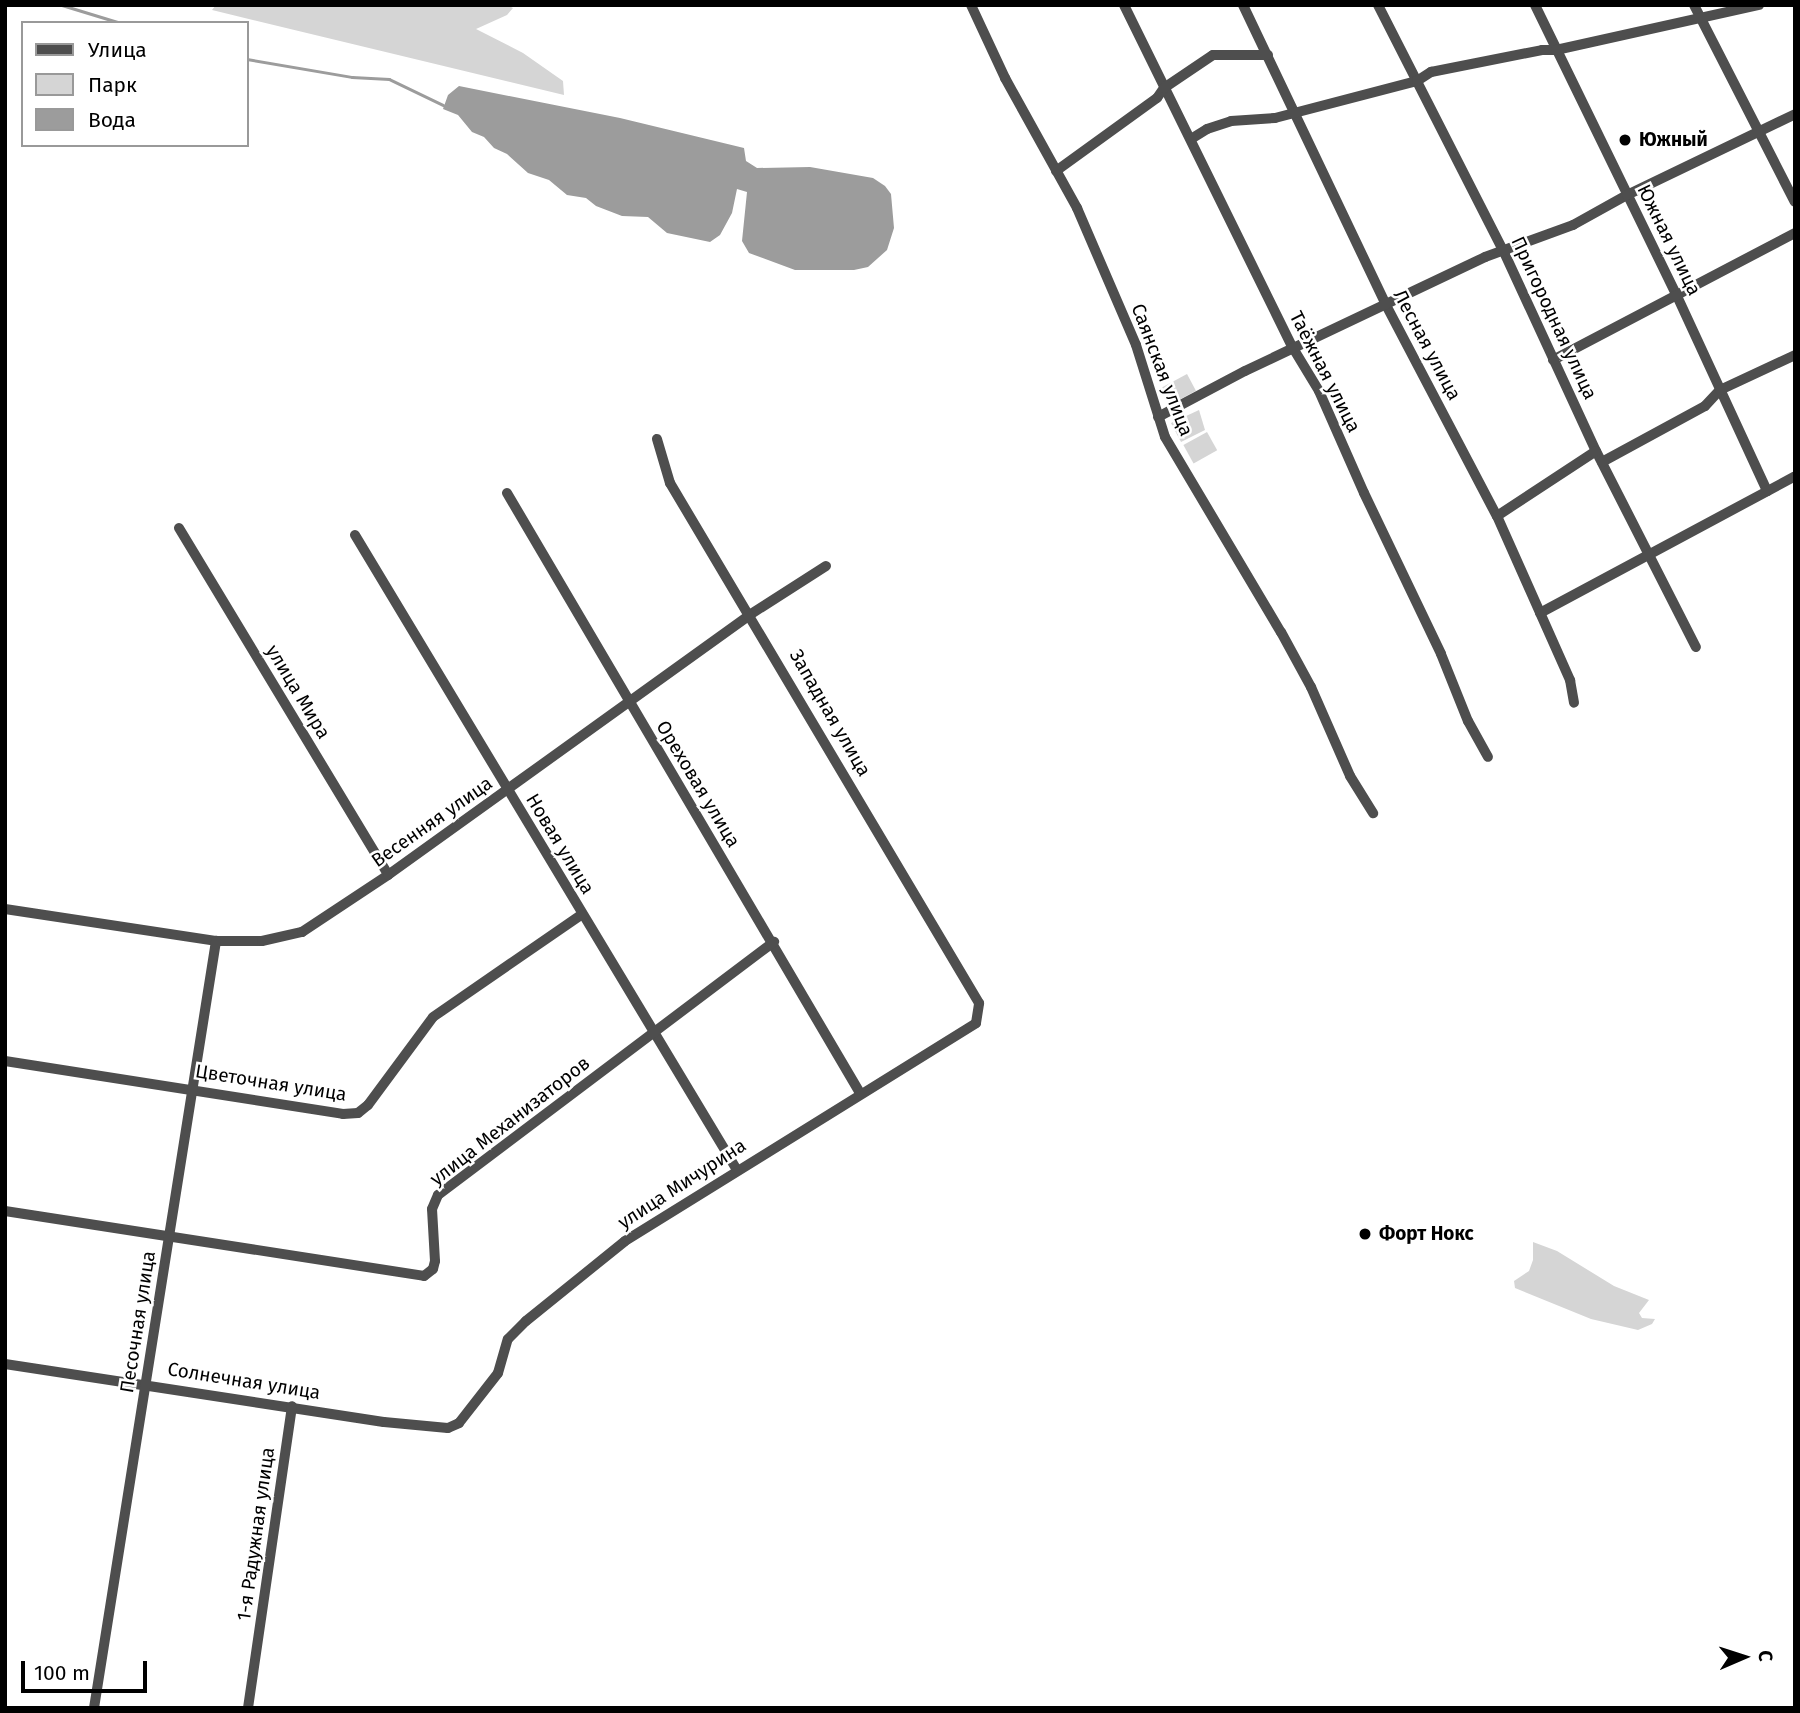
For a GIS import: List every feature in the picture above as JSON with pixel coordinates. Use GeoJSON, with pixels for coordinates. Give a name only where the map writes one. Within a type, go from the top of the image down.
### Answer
{"type":"FeatureCollection","features":[{"type":"Feature","properties":{"kind":"street","name":"Саянская улица"},"geometry":{"type":"LineString","coordinates":[[971,5],[1005,78],[1077,208],[1136,345],[1165,437],[1287,643],[1311,687],[1350,776],[1373,813]]}},
{"type":"Feature","properties":{"kind":"street","name":"Таёжная улица"},"geometry":{"type":"LineString","coordinates":[[1124,5],[1293,348],[1319,391],[1364,493],[1441,654],[1468,721],[1488,757]]}},
{"type":"Feature","properties":{"kind":"street","name":"Лесная улица"},"geometry":{"type":"LineString","coordinates":[[1243,5],[1386,305],[1497,516],[1570,680],[1574,703]]}},
{"type":"Feature","properties":{"kind":"street","name":"Пригородная улица"},"geometry":{"type":"LineString","coordinates":[[1378,5],[1503,250],[1596,451],[1696,647]]}},
{"type":"Feature","properties":{"kind":"street","name":"Южная улица"},"geometry":{"type":"LineString","coordinates":[[1535,5],[1677,296],[1768,491]]}},
{"type":"Feature","properties":{"kind":"street"},"geometry":{"type":"LineString","coordinates":[[1694,5],[1795,202]]}},
{"type":"Feature","properties":{"kind":"street"},"geometry":{"type":"LineString","coordinates":[[1191,139],[1207,129],[1231,121],[1275,118],[1292,111],[1418,80],[1431,72],[1542,50],[1556,50],[1759,5]]}},
{"type":"Feature","properties":{"kind":"street"},"geometry":{"type":"LineString","coordinates":[[1056,171],[1157,98],[1164,88],[1213,55],[1268,55]]}},
{"type":"Feature","properties":{"kind":"street"},"geometry":{"type":"LineString","coordinates":[[1158,417],[1293,348],[1503,250],[1573,225],[1627,195],[1795,114]]}},
{"type":"Feature","properties":{"kind":"street"},"geometry":{"type":"LineString","coordinates":[[1553,360],[1795,233]]}},
{"type":"Feature","properties":{"kind":"street"},"geometry":{"type":"LineString","coordinates":[[1602,462],[1705,406],[1720,390],[1795,355]]}},
{"type":"Feature","properties":{"kind":"street","name":"Западная улица"},"geometry":{"type":"LineString","coordinates":[[657,439],[670,482],[751,614],[979,1003]]}},
{"type":"Feature","properties":{"kind":"street"},"geometry":{"type":"LineString","coordinates":[[1497,516],[1596,451]]}},
{"type":"Feature","properties":{"kind":"street"},"geometry":{"type":"LineString","coordinates":[[1540,613],[1795,476]]}},
{"type":"Feature","properties":{"kind":"street","name":"Ореховая улица"},"geometry":{"type":"LineString","coordinates":[[507,493],[627,701],[774,942],[860,1093]]}},
{"type":"Feature","properties":{"kind":"street","name":"улица Мира"},"geometry":{"type":"LineString","coordinates":[[179,528],[388,875]]}},
{"type":"Feature","properties":{"kind":"street","name":"Новая улица"},"geometry":{"type":"LineString","coordinates":[[355,535],[737,1170]]}},
{"type":"Feature","properties":{"kind":"street","name":"Весенняя улица"},"geometry":{"type":"LineString","coordinates":[[5,909],[216,941],[262,941],[302,932],[388,875],[751,614],[826,566]]}},
{"type":"Feature","properties":{"kind":"street","name":"Цветочная улица"},"geometry":{"type":"LineString","coordinates":[[5,1061],[343,1114],[358,1113],[368,1105],[433,1017],[582,915]]}},
{"type":"Feature","properties":{"kind":"street","name":"Песочная улица"},"geometry":{"type":"LineString","coordinates":[[94,1708],[216,941]]}},
{"type":"Feature","properties":{"kind":"street","name":"улица Механизаторов"},"geometry":{"type":"LineString","coordinates":[[5,1211],[424,1276],[433,1269],[435,1261],[432,1209],[438,1195],[774,942]]}},
{"type":"Feature","properties":{"kind":"street","name":"улица Мичурина"},"geometry":{"type":"LineString","coordinates":[[436,1428],[458,1423],[498,1373],[508,1339],[526,1321],[625,1241],[976,1023],[979,1003]]}},
{"type":"Feature","properties":{"kind":"street","name":"Солнечная улица"},"geometry":{"type":"LineString","coordinates":[[5,1364],[436,1428]]}},
{"type":"Feature","properties":{"kind":"street","name":"1-я Радужная улица"},"geometry":{"type":"LineString","coordinates":[[248,1708],[292,1406]]}},
{"type":"Feature","properties":{"kind":"green space"},"geometry":{"type":"Polygon","coordinates":[[[216,5],[507,5],[513,8],[507,15],[476,29],[523,53],[563,81],[564,95],[212,10],[216,5]]]}},
{"type":"Feature","properties":{"kind":"green space"},"geometry":{"type":"Polygon","coordinates":[[[1187,374],[1196,391],[1171,404],[1162,387],[1187,374]]]}},
{"type":"Feature","properties":{"kind":"green space"},"geometry":{"type":"Polygon","coordinates":[[[1199,410],[1205,430],[1181,442],[1171,423],[1199,410]]]}},
{"type":"Feature","properties":{"kind":"green space"},"geometry":{"type":"Polygon","coordinates":[[[1207,432],[1217,450],[1194,463],[1183,445],[1207,432]]]}},
{"type":"Feature","properties":{"kind":"green space"},"geometry":{"type":"Polygon","coordinates":[[[1533,1242],[1557,1251],[1614,1286],[1649,1300],[1639,1313],[1642,1318],[1655,1319],[1652,1324],[1638,1330],[1591,1319],[1515,1288],[1514,1281],[1529,1271],[1533,1260],[1533,1242]]]}},
{"type":"Feature","properties":{"kind":"water"},"geometry":{"type":"Polygon","coordinates":[[[459,86],[620,118],[744,148],[746,161],[757,168],[810,167],[873,178],[891,194],[894,228],[887,250],[868,267],[854,270],[795,270],[749,253],[742,241],[747,192],[737,189],[732,213],[720,235],[710,242],[667,233],[648,217],[622,216],[596,206],[586,198],[567,195],[549,180],[528,173],[507,154],[494,148],[484,137],[472,132],[458,115],[443,109],[448,95],[459,86]]]}},
{"type":"Feature","properties":{"kind":"waterway"},"geometry":{"type":"LineString","coordinates":[[62,5],[114,21]]}},
{"type":"Feature","properties":{"kind":"waterway"},"geometry":{"type":"LineString","coordinates":[[248,59],[352,77],[389,79],[443,105]]}},
{"type":"Feature","properties":{"kind":"place","name":"Южный"},"geometry":{"type":"Point","coordinates":[1625,140]}},
{"type":"Feature","properties":{"kind":"place","name":"Форт Нокс"},"geometry":{"type":"Point","coordinates":[1365,1234]}}]}
